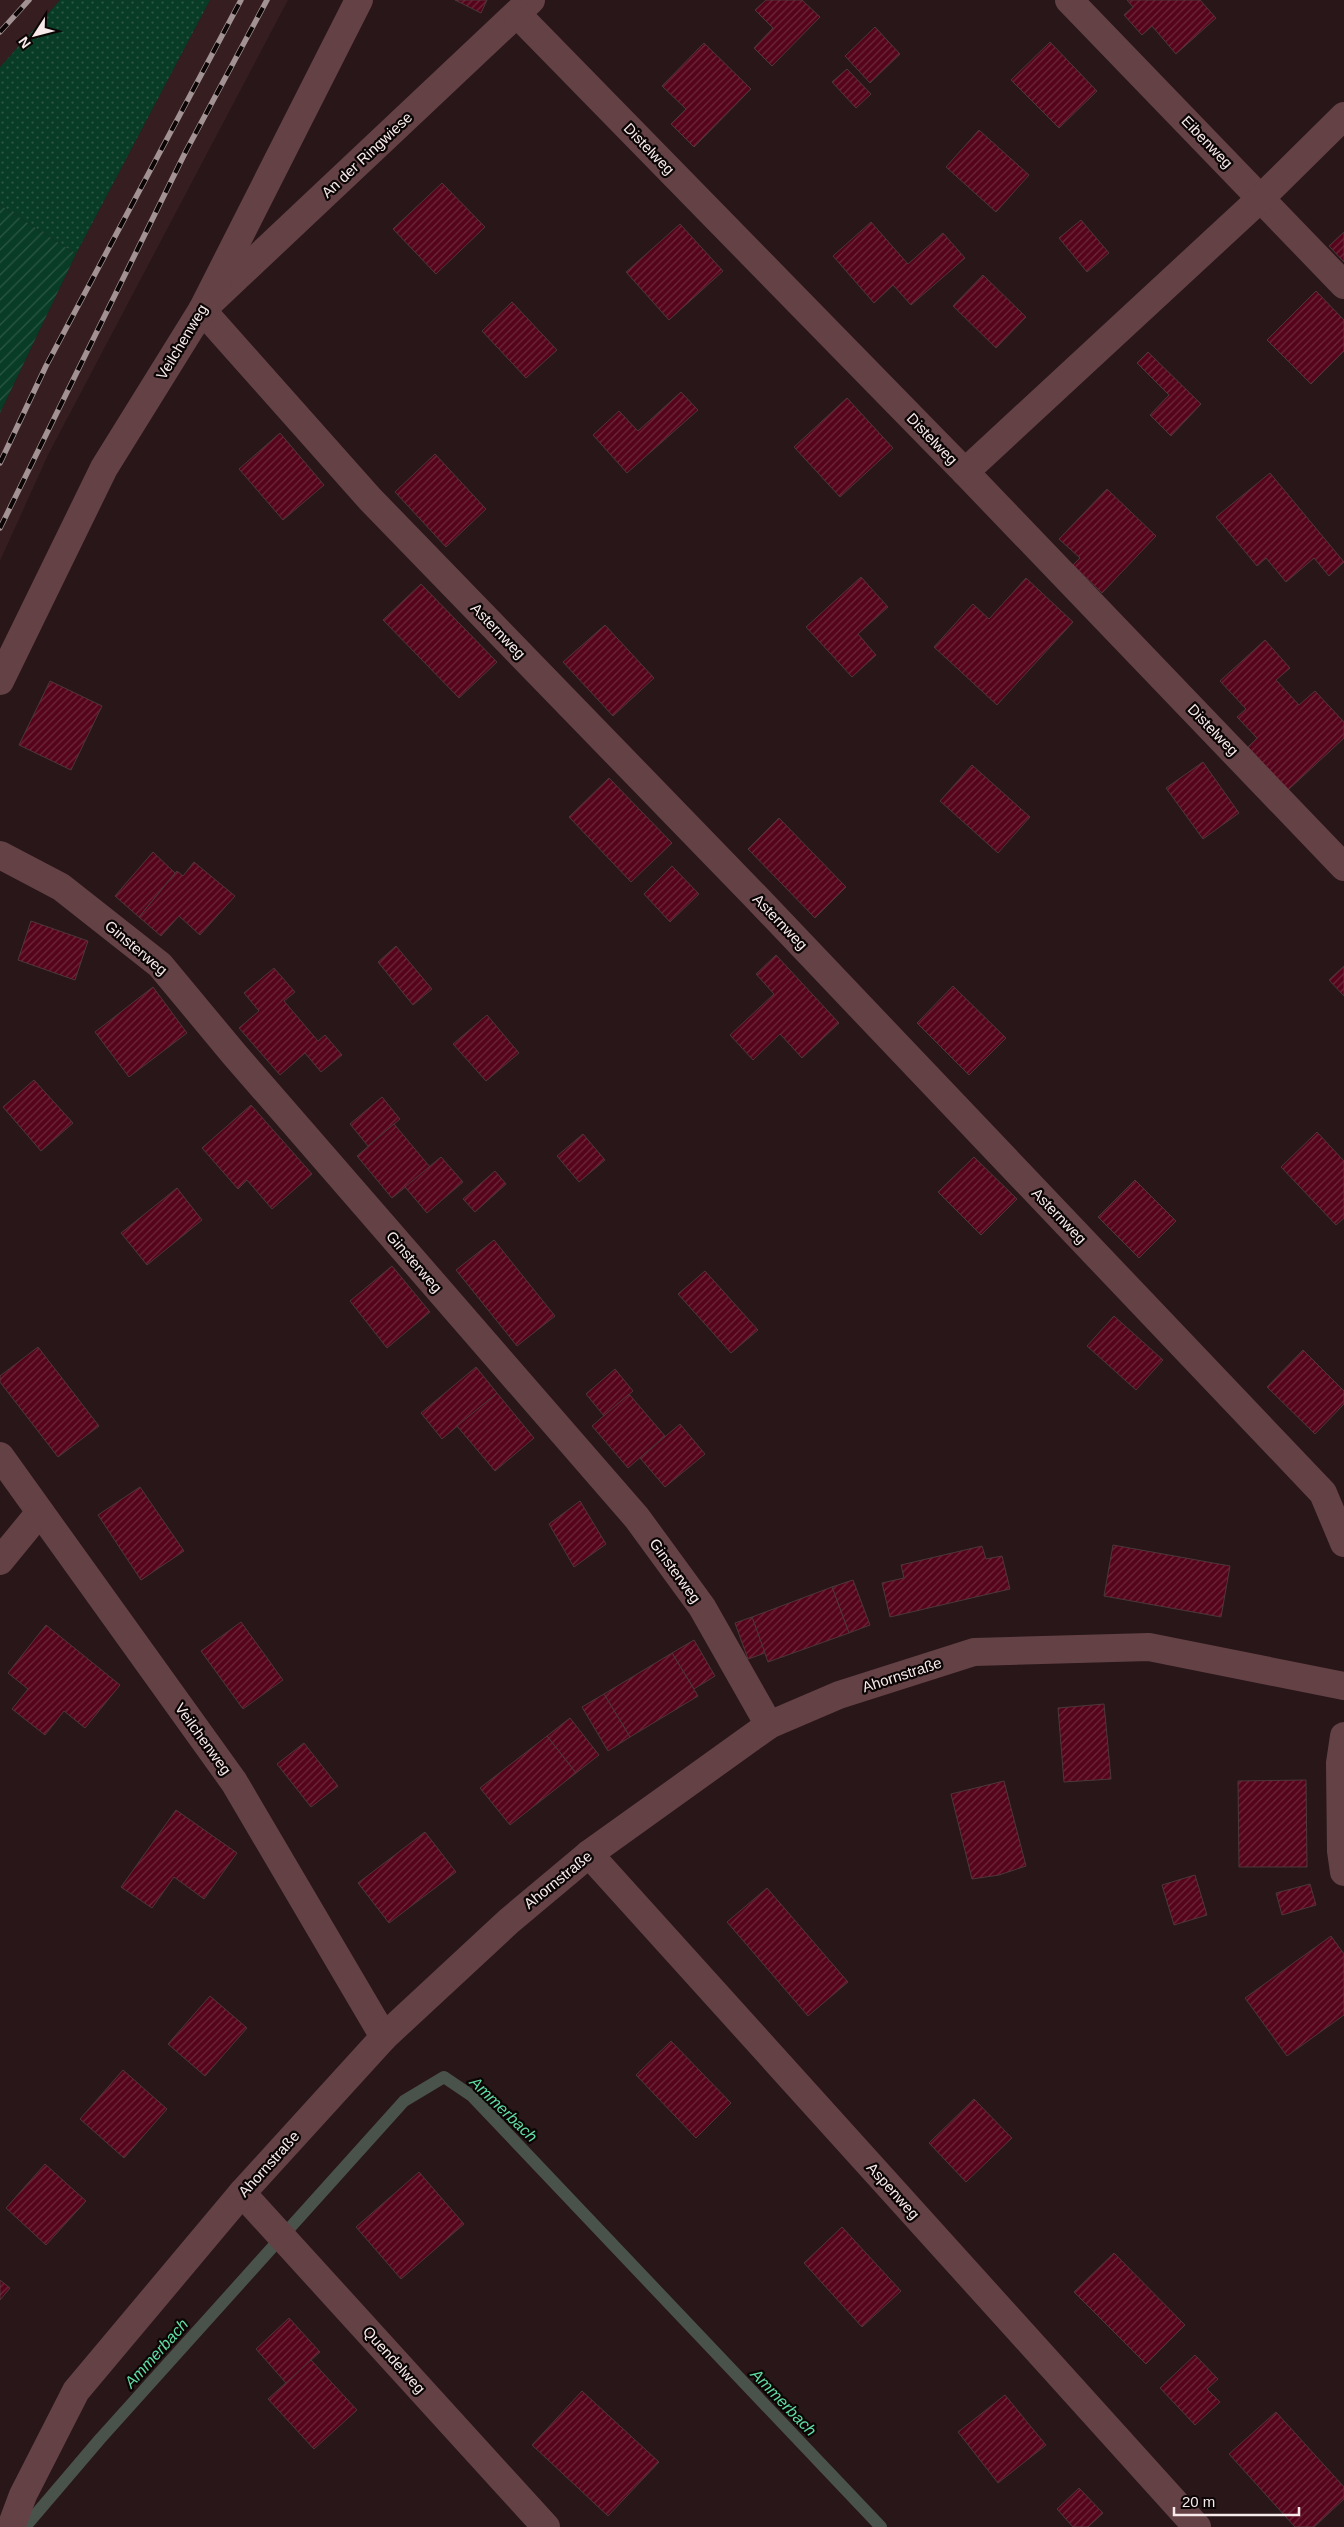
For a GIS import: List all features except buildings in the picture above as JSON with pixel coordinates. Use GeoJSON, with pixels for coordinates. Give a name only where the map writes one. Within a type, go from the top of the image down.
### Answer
{"type":"FeatureCollection","features":[{"type":"Feature","properties":{"kind":"street","name":"Veilchenweg"},"geometry":{"type":"LineString","coordinates":[[0,681],[104,468],[202,310],[358,0]]}},
{"type":"Feature","properties":{"kind":"street","name":"Eibenweg"},"geometry":{"type":"LineString","coordinates":[[1069,0],[1344,284]]}},
{"type":"Feature","properties":{"kind":"street","name":"An der Ringwiese"},"geometry":{"type":"LineString","coordinates":[[202,310],[524,7]]}},
{"type":"Feature","properties":{"kind":"street","name":"Distelweg"},"geometry":{"type":"LineString","coordinates":[[524,7],[965,472],[1344,867]]}},
{"type":"Feature","properties":{"kind":"street"},"geometry":{"type":"LineString","coordinates":[[965,472],[1261,198],[1344,116]]}},
{"type":"Feature","properties":{"kind":"street","name":"Asternweg"},"geometry":{"type":"LineString","coordinates":[[202,310],[370,499],[756,897],[1323,1493],[1344,1543]]}},
{"type":"Feature","properties":{"kind":"street","name":"Ginsterweg"},"geometry":{"type":"LineString","coordinates":[[0,854],[61,886],[160,965],[234,1054],[637,1518],[702,1607],[769,1725]]}},
{"type":"Feature","properties":{"kind":"street","name":"Veilchenweg"},"geometry":{"type":"LineString","coordinates":[[0,1456],[234,1782],[384,2037]]}},
{"type":"Feature","properties":{"kind":"street"},"geometry":{"type":"LineString","coordinates":[[0,1561],[40,1512]]}},
{"type":"Feature","properties":{"kind":"street","name":"Ahornstraße"},"geometry":{"type":"LineString","coordinates":[[11,2527],[23,2496],[76,2391],[242,2193],[384,2037],[509,1921],[589,1854],[769,1725],[839,1695],[974,1652],[1149,1647],[1344,1686]]}},
{"type":"Feature","properties":{"kind":"street"},"geometry":{"type":"LineString","coordinates":[[1344,1736],[1340,1763],[1341,1851],[1344,1872]]}},
{"type":"Feature","properties":{"kind":"street","name":"Aspenweg"},"geometry":{"type":"LineString","coordinates":[[589,1854],[1197,2527]]}},
{"type":"Feature","properties":{"kind":"street","name":"Quendelweg"},"geometry":{"type":"LineString","coordinates":[[242,2193],[546,2527]]}},
{"type":"Feature","properties":{"kind":"shaded area"},"geometry":{"type":"Polygon","coordinates":[[[0,0],[60,0],[0,67],[0,0]]]}},
{"type":"Feature","properties":{"kind":"shaded area"},"geometry":{"type":"Polygon","coordinates":[[[210,0],[288,0],[48,455],[0,561],[0,413],[76,254],[210,0]]]}},
{"type":"Feature","properties":{"kind":"green space"},"geometry":{"type":"Polygon","coordinates":[[[60,0],[210,0],[76,254],[0,205],[0,67],[60,0]]]}},
{"type":"Feature","properties":{"kind":"green space"},"geometry":{"type":"Polygon","coordinates":[[[0,205],[76,254],[0,413],[0,205]]]}},
{"type":"Feature","properties":{"kind":"waterway","name":"Ammerbach"},"geometry":{"type":"LineString","coordinates":[[25,2527],[100,2439],[404,2101],[444,2077],[472,2096],[881,2527]]}},
{"type":"Feature","properties":{"kind":"railway"},"geometry":{"type":"LineString","coordinates":[[0,32],[29,0]]}},
{"type":"Feature","properties":{"kind":"railway"},"geometry":{"type":"LineString","coordinates":[[0,463],[46,366],[241,0]]}},
{"type":"Feature","properties":{"kind":"railway"},"geometry":{"type":"LineString","coordinates":[[0,528],[186,151],[267,0]]}}]}
